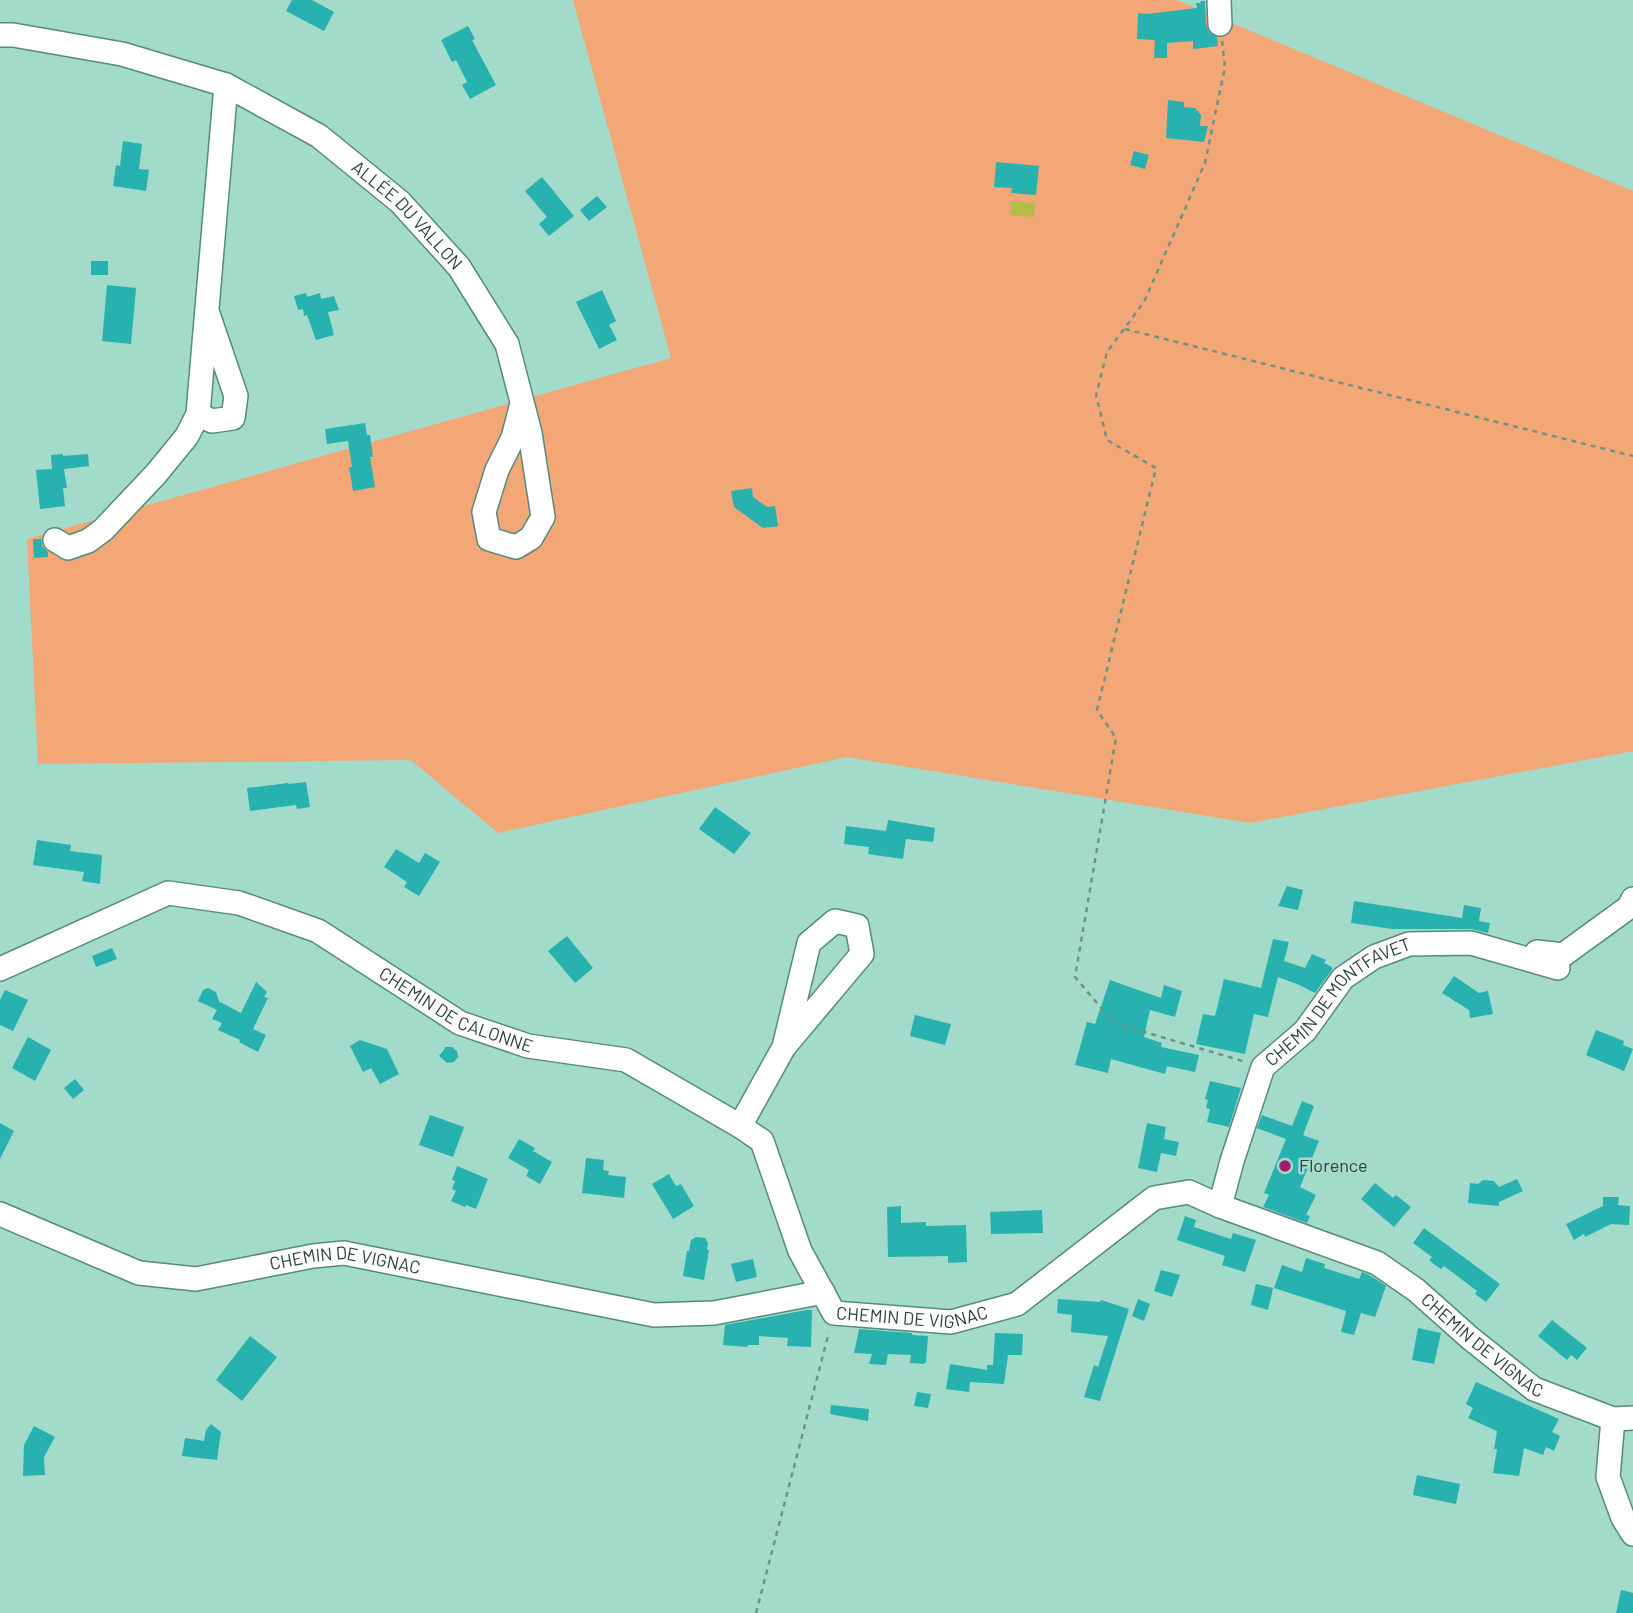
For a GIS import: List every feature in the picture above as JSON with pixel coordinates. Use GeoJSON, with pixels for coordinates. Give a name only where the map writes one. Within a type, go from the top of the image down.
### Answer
{"type":"FeatureCollection","features":[{"type":"Feature","properties":{"kind":"street"},"geometry":{"type":"LineString","coordinates":[[1219,0],[1220,24]]}},
{"type":"Feature","properties":{"kind":"street","name":"ALLÉE DU VALLON"},"geometry":{"type":"LineString","coordinates":[[0,35],[122,54],[226,85],[319,136],[400,202],[459,267],[507,344],[522,402],[530,433],[543,517],[531,538],[516,547],[489,539],[484,512],[497,470],[513,438],[522,402]]}},
{"type":"Feature","properties":{"kind":"street"},"geometry":{"type":"LineString","coordinates":[[55,540],[68,548],[88,541],[103,530],[156,474],[187,436],[198,414],[226,85]]}},
{"type":"Feature","properties":{"kind":"street"},"geometry":{"type":"LineString","coordinates":[[198,414],[212,421],[233,418],[236,396],[207,311]]}},
{"type":"Feature","properties":{"kind":"street","name":"CHEMIN DE CALONNE"},"geometry":{"type":"LineString","coordinates":[[0,969],[169,893],[239,903],[318,931],[460,1023],[528,1046],[626,1060],[762,1141],[800,1251],[823,1292]]}},
{"type":"Feature","properties":{"kind":"street"},"geometry":{"type":"LineString","coordinates":[[1471,943],[1563,955],[1629,907],[1633,899]]}},
{"type":"Feature","properties":{"kind":"street"},"geometry":{"type":"LineString","coordinates":[[740,1126],[783,1047],[862,954],[858,926],[835,920],[808,943],[783,1047]]}},
{"type":"Feature","properties":{"kind":"street","name":"CHEMIN DE MONTFAVET"},"geometry":{"type":"LineString","coordinates":[[1220,1206],[1231,1161],[1263,1067],[1305,1031],[1343,978],[1374,957],[1409,944],[1471,943],[1558,968]]}},
{"type":"Feature","properties":{"kind":"street","name":"CHEMIN DE VIGNAC"},"geometry":{"type":"LineString","coordinates":[[0,1214],[139,1273],[196,1279],[313,1256],[344,1253],[654,1315],[714,1313],[823,1292],[834,1313],[951,1322],[1017,1304],[1154,1198],[1189,1192],[1220,1206],[1377,1263],[1416,1290],[1534,1389],[1623,1419]]}},
{"type":"Feature","properties":{"kind":"street"},"geometry":{"type":"LineString","coordinates":[[1623,1419],[1608,1477],[1630,1523]]}},
{"type":"Feature","properties":{"kind":"path"},"geometry":{"type":"LineString","coordinates":[[1220,24],[1225,67],[1205,163],[1144,302],[1107,352],[1096,395],[1107,440],[1156,468],[1097,710],[1116,738],[1075,977],[1114,1023],[1263,1067]]}},
{"type":"Feature","properties":{"kind":"path"},"geometry":{"type":"LineString","coordinates":[[1125,329],[1633,456]]}},
{"type":"Feature","properties":{"kind":"path"},"geometry":{"type":"LineString","coordinates":[[756,1613],[834,1313]]}},
{"type":"Feature","properties":{"kind":"shaded area"},"geometry":{"type":"Polygon","coordinates":[[[573,0],[1177,0],[1633,191],[1633,751],[1250,823],[847,757],[498,833],[411,760],[38,764],[27,539],[671,358],[573,0]]]}},
{"type":"Feature","properties":{"kind":"shaded area"},"geometry":{"type":"Polygon","coordinates":[[[1011,201],[1035,203],[1034,217],[1010,215],[1011,201]]]}},
{"type":"Feature","properties":{"kind":"building"},"geometry":{"type":"Polygon","coordinates":[[[292,0],[312,0],[334,12],[324,31],[286,11],[292,0]]]}},
{"type":"Feature","properties":{"kind":"building"},"geometry":{"type":"Polygon","coordinates":[[[1200,1],[1205,1],[1206,25],[1209,32],[1217,37],[1218,46],[1193,49],[1193,41],[1167,43],[1167,58],[1154,58],[1155,40],[1137,39],[1138,13],[1197,8],[1196,3],[1201,3],[1200,1]]]}},
{"type":"Feature","properties":{"kind":"building"},"geometry":{"type":"Polygon","coordinates":[[[468,26],[475,39],[472,40],[496,85],[470,99],[462,85],[467,82],[456,60],[452,62],[441,40],[468,26]]]}},
{"type":"Feature","properties":{"kind":"building"},"geometry":{"type":"Polygon","coordinates":[[[1168,100],[1184,102],[1184,107],[1195,108],[1201,115],[1200,126],[1208,126],[1204,142],[1166,138],[1168,100]]]}},
{"type":"Feature","properties":{"kind":"building"},"geometry":{"type":"Polygon","coordinates":[[[123,141],[142,144],[139,169],[149,170],[146,191],[113,186],[116,165],[120,166],[123,141]]]}},
{"type":"Feature","properties":{"kind":"building"},"geometry":{"type":"Polygon","coordinates":[[[1134,151],[1149,155],[1145,169],[1130,165],[1134,151]]]}},
{"type":"Feature","properties":{"kind":"building"},"geometry":{"type":"Polygon","coordinates":[[[996,162],[1039,166],[1036,195],[1011,193],[1012,188],[994,187],[996,162]]]}},
{"type":"Feature","properties":{"kind":"building"},"geometry":{"type":"Polygon","coordinates":[[[542,177],[574,216],[549,236],[539,224],[547,217],[525,191],[542,177]]]}},
{"type":"Feature","properties":{"kind":"building"},"geometry":{"type":"Polygon","coordinates":[[[597,196],[607,207],[589,221],[580,210],[597,196]]]}},
{"type":"Feature","properties":{"kind":"building"},"geometry":{"type":"Polygon","coordinates":[[[91,261],[108,261],[108,275],[91,275],[91,261]]]}},
{"type":"Feature","properties":{"kind":"building"},"geometry":{"type":"Polygon","coordinates":[[[107,285],[136,288],[131,344],[102,341],[107,285]]]}},
{"type":"Feature","properties":{"kind":"building"},"geometry":{"type":"Polygon","coordinates":[[[602,290],[616,321],[609,325],[617,340],[599,349],[576,302],[602,290]]]}},
{"type":"Feature","properties":{"kind":"building"},"geometry":{"type":"Polygon","coordinates":[[[306,293],[307,297],[320,293],[321,299],[334,296],[339,310],[328,312],[334,335],[316,340],[307,315],[304,316],[303,309],[298,310],[294,296],[306,293]]]}},
{"type":"Feature","properties":{"kind":"building"},"geometry":{"type":"Polygon","coordinates":[[[365,423],[367,435],[370,435],[373,457],[370,457],[375,487],[353,491],[348,441],[327,444],[325,429],[365,423]]]}},
{"type":"Feature","properties":{"kind":"building"},"geometry":{"type":"Polygon","coordinates":[[[88,454],[89,466],[64,469],[67,488],[63,488],[65,506],[40,509],[36,470],[52,469],[51,455],[88,454]]]}},
{"type":"Feature","properties":{"kind":"building"},"geometry":{"type":"Polygon","coordinates":[[[752,488],[753,497],[767,507],[775,506],[778,526],[763,528],[734,507],[731,491],[752,488]]]}},
{"type":"Feature","properties":{"kind":"building"},"geometry":{"type":"Polygon","coordinates":[[[33,539],[41,539],[48,557],[34,558],[33,539]]]}},
{"type":"Feature","properties":{"kind":"building"},"geometry":{"type":"Polygon","coordinates":[[[306,782],[310,807],[297,809],[296,805],[250,811],[247,788],[306,782]]]}},
{"type":"Feature","properties":{"kind":"building"},"geometry":{"type":"Polygon","coordinates":[[[715,807],[751,833],[734,854],[699,829],[715,807]]]}},
{"type":"Feature","properties":{"kind":"building"},"geometry":{"type":"Polygon","coordinates":[[[888,820],[935,828],[933,842],[906,839],[903,859],[868,854],[869,847],[844,844],[846,826],[886,831],[888,820]]]}},
{"type":"Feature","properties":{"kind":"building"},"geometry":{"type":"Polygon","coordinates":[[[37,840],[71,845],[70,851],[102,855],[100,884],[82,881],[84,872],[33,865],[37,840]]]}},
{"type":"Feature","properties":{"kind":"building"},"geometry":{"type":"Polygon","coordinates":[[[396,849],[419,863],[425,853],[440,862],[419,896],[404,887],[407,882],[384,867],[396,849]]]}},
{"type":"Feature","properties":{"kind":"building"},"geometry":{"type":"Polygon","coordinates":[[[1287,886],[1303,890],[1298,910],[1278,906],[1287,886]]]}},
{"type":"Feature","properties":{"kind":"building"},"geometry":{"type":"Polygon","coordinates":[[[1354,901],[1462,918],[1464,905],[1481,908],[1479,921],[1490,923],[1488,933],[1471,929],[1393,929],[1351,923],[1354,901]]]}},
{"type":"Feature","properties":{"kind":"building"},"geometry":{"type":"Polygon","coordinates":[[[567,936],[593,968],[575,983],[548,951],[567,936]]]}},
{"type":"Feature","properties":{"kind":"building"},"geometry":{"type":"Polygon","coordinates":[[[1273,939],[1289,942],[1284,961],[1305,968],[1312,954],[1326,960],[1324,963],[1332,967],[1332,970],[1315,993],[1278,977],[1268,1017],[1254,1014],[1245,1054],[1196,1044],[1203,1014],[1215,1016],[1224,979],[1261,988],[1273,939]]]}},
{"type":"Feature","properties":{"kind":"building"},"geometry":{"type":"Polygon","coordinates":[[[112,948],[117,959],[96,967],[92,956],[112,948]]]}},
{"type":"Feature","properties":{"kind":"building"},"geometry":{"type":"Polygon","coordinates":[[[1454,976],[1479,993],[1488,991],[1493,1014],[1470,1018],[1469,1010],[1442,993],[1454,976]]]}},
{"type":"Feature","properties":{"kind":"building"},"geometry":{"type":"Polygon","coordinates":[[[1110,980],[1161,998],[1164,985],[1182,991],[1175,1017],[1150,1010],[1144,1037],[1162,1043],[1161,1047],[1199,1055],[1195,1072],[1167,1066],[1165,1074],[1111,1059],[1108,1073],[1075,1065],[1087,1022],[1095,1024],[1110,980]]]}},
{"type":"Feature","properties":{"kind":"building"},"geometry":{"type":"Polygon","coordinates":[[[256,982],[267,992],[264,997],[268,998],[253,1029],[266,1035],[258,1052],[218,1030],[222,1023],[212,1019],[217,1010],[198,1001],[203,990],[208,988],[216,992],[220,1004],[241,1013],[256,982]]]}},
{"type":"Feature","properties":{"kind":"building"},"geometry":{"type":"Polygon","coordinates":[[[5,990],[28,1000],[13,1031],[0,1025],[0,1000],[5,990]]]}},
{"type":"Feature","properties":{"kind":"building"},"geometry":{"type":"Polygon","coordinates":[[[915,1015],[951,1024],[945,1045],[910,1036],[915,1015]]]}},
{"type":"Feature","properties":{"kind":"building"},"geometry":{"type":"Polygon","coordinates":[[[1596,1030],[1624,1041],[1623,1045],[1633,1049],[1624,1071],[1586,1055],[1596,1030]]]}},
{"type":"Feature","properties":{"kind":"building"},"geometry":{"type":"Polygon","coordinates":[[[28,1037],[51,1050],[35,1081],[12,1068],[28,1037]]]}},
{"type":"Feature","properties":{"kind":"building"},"geometry":{"type":"Polygon","coordinates":[[[360,1040],[387,1049],[399,1074],[380,1084],[371,1068],[363,1072],[350,1046],[360,1040]]]}},
{"type":"Feature","properties":{"kind":"building"},"geometry":{"type":"Polygon","coordinates":[[[446,1047],[457,1051],[458,1057],[454,1062],[447,1063],[439,1056],[446,1047]]]}},
{"type":"Feature","properties":{"kind":"building"},"geometry":{"type":"Polygon","coordinates":[[[75,1079],[84,1090],[73,1099],[64,1088],[75,1079]]]}},
{"type":"Feature","properties":{"kind":"building"},"geometry":{"type":"Polygon","coordinates":[[[1210,1081],[1241,1088],[1229,1127],[1207,1122],[1210,1109],[1206,1108],[1208,1100],[1205,1099],[1210,1081]]]}},
{"type":"Feature","properties":{"kind":"building"},"geometry":{"type":"Polygon","coordinates":[[[1302,1101],[1314,1106],[1303,1135],[1319,1141],[1300,1187],[1316,1195],[1306,1215],[1310,1216],[1307,1223],[1263,1207],[1269,1195],[1264,1193],[1286,1139],[1257,1128],[1262,1115],[1292,1126],[1302,1101]]]}},
{"type":"Feature","properties":{"kind":"building"},"geometry":{"type":"Polygon","coordinates":[[[430,1115],[464,1127],[453,1157],[419,1145],[430,1115]]]}},
{"type":"Feature","properties":{"kind":"building"},"geometry":{"type":"Polygon","coordinates":[[[0,1123],[14,1131],[0,1159],[0,1123]]]}},
{"type":"Feature","properties":{"kind":"building"},"geometry":{"type":"Polygon","coordinates":[[[1147,1123],[1166,1127],[1164,1139],[1179,1142],[1176,1156],[1161,1153],[1157,1172],[1138,1168],[1147,1123]]]}},
{"type":"Feature","properties":{"kind":"building"},"geometry":{"type":"Polygon","coordinates":[[[519,1139],[552,1162],[540,1184],[526,1176],[529,1170],[508,1158],[519,1139]]]}},
{"type":"Feature","properties":{"kind":"building"},"geometry":{"type":"Polygon","coordinates":[[[586,1158],[604,1160],[603,1170],[609,1171],[608,1175],[626,1177],[624,1198],[582,1193],[586,1158]]]}},
{"type":"Feature","properties":{"kind":"building"},"geometry":{"type":"Polygon","coordinates":[[[457,1166],[488,1179],[476,1209],[451,1201],[456,1191],[452,1189],[455,1181],[452,1180],[457,1166]]]}},
{"type":"Feature","properties":{"kind":"building"},"geometry":{"type":"Polygon","coordinates":[[[669,1174],[676,1186],[681,1184],[694,1206],[673,1219],[652,1184],[669,1174]]]}},
{"type":"Feature","properties":{"kind":"building"},"geometry":{"type":"Polygon","coordinates":[[[1517,1179],[1523,1191],[1499,1202],[1499,1206],[1468,1203],[1470,1183],[1494,1181],[1499,1187],[1517,1179]]]}},
{"type":"Feature","properties":{"kind":"building"},"geometry":{"type":"Polygon","coordinates":[[[1375,1183],[1393,1198],[1396,1195],[1411,1207],[1394,1227],[1361,1199],[1375,1183]]]}},
{"type":"Feature","properties":{"kind":"building"},"geometry":{"type":"Polygon","coordinates":[[[1603,1197],[1619,1197],[1618,1205],[1630,1206],[1629,1225],[1611,1224],[1574,1240],[1566,1224],[1603,1206],[1603,1197]]]}},
{"type":"Feature","properties":{"kind":"building"},"geometry":{"type":"Polygon","coordinates":[[[901,1206],[901,1223],[926,1222],[926,1226],[966,1225],[967,1262],[948,1263],[948,1256],[888,1257],[887,1207],[901,1206]]]}},
{"type":"Feature","properties":{"kind":"building"},"geometry":{"type":"Polygon","coordinates":[[[1042,1210],[1043,1233],[991,1234],[990,1212],[1042,1210]]]}},
{"type":"Feature","properties":{"kind":"building"},"geometry":{"type":"Polygon","coordinates":[[[1185,1216],[1196,1220],[1194,1227],[1231,1239],[1233,1233],[1256,1240],[1245,1272],[1222,1265],[1225,1256],[1177,1240],[1185,1216]]]}},
{"type":"Feature","properties":{"kind":"building"},"geometry":{"type":"Polygon","coordinates":[[[1424,1228],[1500,1284],[1486,1302],[1475,1294],[1477,1291],[1444,1266],[1441,1269],[1435,1265],[1429,1260],[1432,1257],[1413,1243],[1424,1228]]]}},
{"type":"Feature","properties":{"kind":"building"},"geometry":{"type":"Polygon","coordinates":[[[696,1237],[705,1238],[708,1243],[704,1280],[683,1276],[687,1251],[691,1240],[696,1237]]]}},
{"type":"Feature","properties":{"kind":"building"},"geometry":{"type":"Polygon","coordinates":[[[1306,1258],[1325,1264],[1324,1268],[1359,1279],[1362,1272],[1386,1286],[1375,1317],[1361,1313],[1354,1335],[1341,1332],[1346,1311],[1274,1288],[1282,1265],[1302,1272],[1306,1258]]]}},
{"type":"Feature","properties":{"kind":"building"},"geometry":{"type":"Polygon","coordinates":[[[753,1259],[757,1277],[736,1282],[731,1264],[753,1259]]]}},
{"type":"Feature","properties":{"kind":"building"},"geometry":{"type":"Polygon","coordinates":[[[1161,1270],[1180,1275],[1172,1297],[1154,1291],[1161,1270]]]}},
{"type":"Feature","properties":{"kind":"building"},"geometry":{"type":"Polygon","coordinates":[[[1256,1284],[1273,1288],[1268,1310],[1251,1305],[1256,1284]]]}},
{"type":"Feature","properties":{"kind":"building"},"geometry":{"type":"Polygon","coordinates":[[[1058,1299],[1101,1300],[1129,1309],[1100,1401],[1084,1397],[1094,1365],[1098,1367],[1108,1336],[1071,1332],[1072,1315],[1057,1313],[1058,1299]]]}},
{"type":"Feature","properties":{"kind":"building"},"geometry":{"type":"Polygon","coordinates":[[[1138,1299],[1150,1304],[1144,1321],[1132,1316],[1138,1299]]]}},
{"type":"Feature","properties":{"kind":"building"},"geometry":{"type":"Polygon","coordinates":[[[812,1310],[811,1347],[787,1346],[788,1338],[759,1336],[759,1345],[723,1345],[725,1325],[812,1310]]]}},
{"type":"Feature","properties":{"kind":"building"},"geometry":{"type":"Polygon","coordinates":[[[1552,1320],[1587,1348],[1577,1360],[1571,1355],[1567,1360],[1538,1336],[1552,1320]]]}},
{"type":"Feature","properties":{"kind":"building"},"geometry":{"type":"Polygon","coordinates":[[[1418,1328],[1441,1333],[1434,1364],[1412,1360],[1418,1328]]]}},
{"type":"Feature","properties":{"kind":"building"},"geometry":{"type":"Polygon","coordinates":[[[859,1329],[928,1336],[926,1362],[910,1363],[911,1355],[888,1354],[886,1365],[869,1364],[872,1354],[854,1353],[859,1329]]]}},
{"type":"Feature","properties":{"kind":"building"},"geometry":{"type":"Polygon","coordinates":[[[995,1333],[1023,1334],[1022,1355],[1008,1355],[1004,1384],[970,1382],[969,1392],[946,1389],[950,1364],[987,1370],[987,1365],[993,1365],[995,1333]]]}},
{"type":"Feature","properties":{"kind":"building"},"geometry":{"type":"Polygon","coordinates":[[[250,1336],[277,1357],[242,1401],[216,1380],[250,1336]]]}},
{"type":"Feature","properties":{"kind":"building"},"geometry":{"type":"Polygon","coordinates":[[[1476,1382],[1559,1419],[1552,1432],[1560,1436],[1554,1451],[1546,1447],[1543,1455],[1524,1448],[1519,1476],[1493,1473],[1497,1431],[1468,1418],[1473,1408],[1466,1404],[1476,1382]]]}},
{"type":"Feature","properties":{"kind":"building"},"geometry":{"type":"Polygon","coordinates":[[[917,1392],[931,1394],[928,1408],[914,1406],[917,1392]]]}},
{"type":"Feature","properties":{"kind":"building"},"geometry":{"type":"Polygon","coordinates":[[[831,1405],[869,1409],[868,1421],[830,1414],[831,1405]]]}},
{"type":"Feature","properties":{"kind":"building"},"geometry":{"type":"Polygon","coordinates":[[[211,1424],[221,1432],[217,1460],[182,1456],[185,1438],[204,1441],[206,1430],[211,1424]]]}},
{"type":"Feature","properties":{"kind":"building"},"geometry":{"type":"Polygon","coordinates":[[[34,1426],[55,1437],[44,1457],[45,1475],[23,1476],[24,1445],[34,1426]]]}},
{"type":"Feature","properties":{"kind":"building"},"geometry":{"type":"Polygon","coordinates":[[[1417,1475],[1460,1484],[1456,1504],[1413,1495],[1417,1475]]]}},
{"type":"Feature","properties":{"kind":"building"},"geometry":{"type":"Polygon","coordinates":[[[1621,1590],[1633,1593],[1633,1613],[1616,1613],[1621,1590]]]}},
{"type":"Feature","properties":{"kind":"place","name":"Florence"},"geometry":{"type":"Point","coordinates":[1285,1166]}}]}
